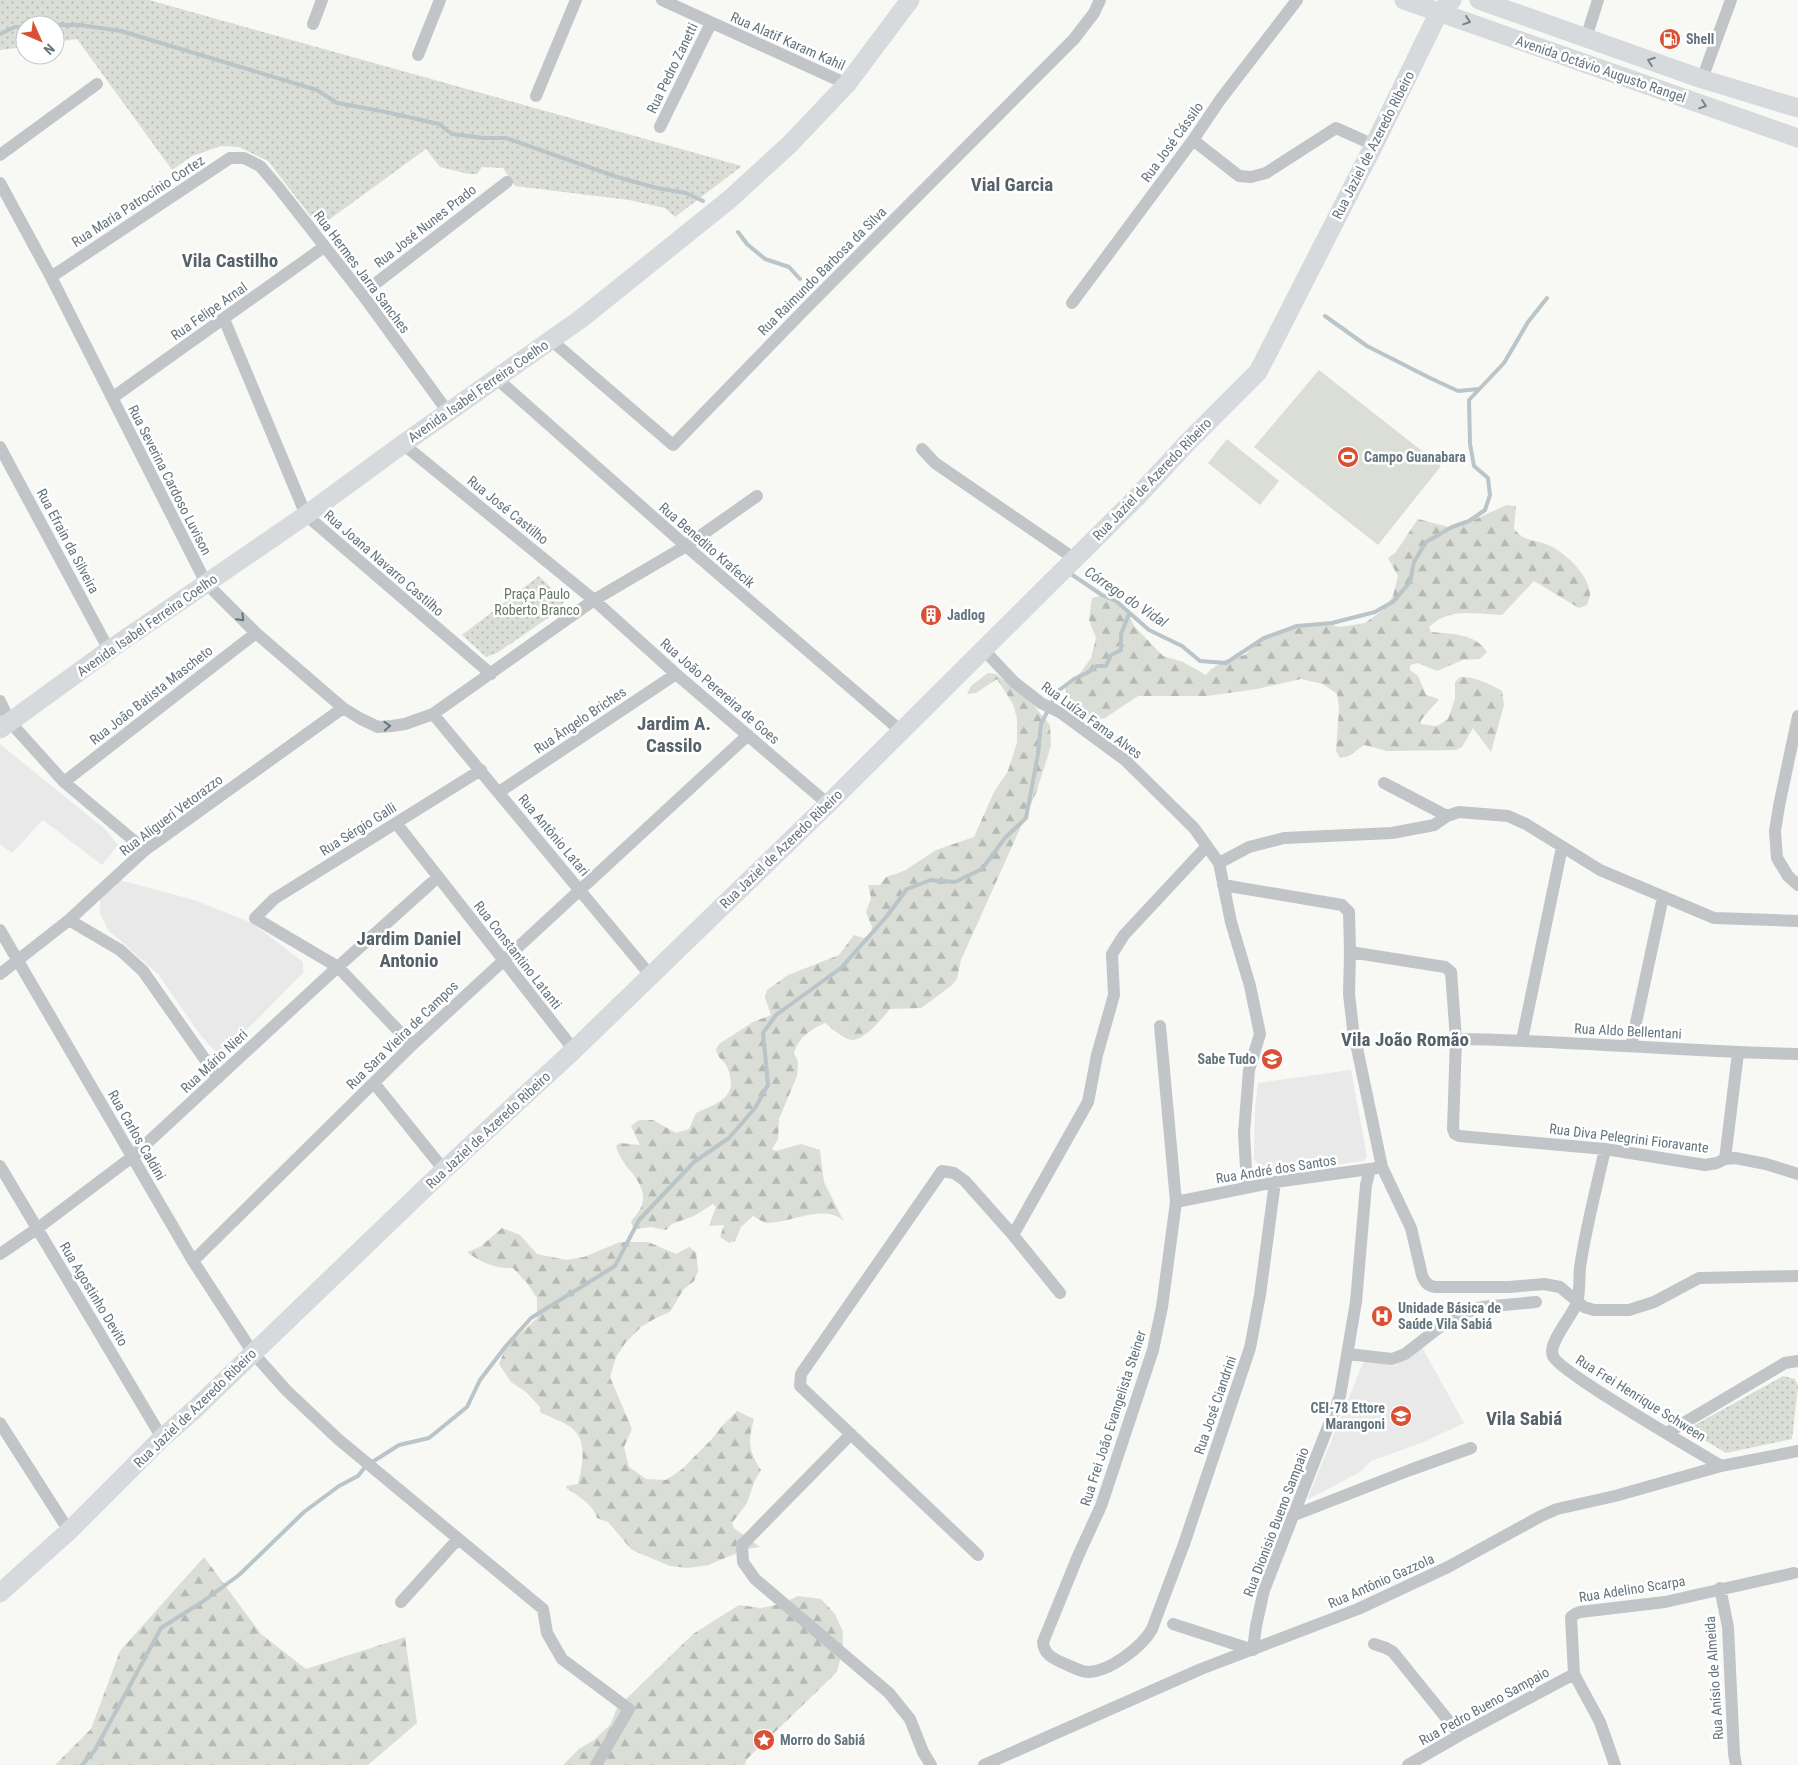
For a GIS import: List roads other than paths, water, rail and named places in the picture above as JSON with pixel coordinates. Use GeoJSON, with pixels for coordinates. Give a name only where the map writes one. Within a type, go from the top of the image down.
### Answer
{"type":"FeatureCollection","features":[{"type":"Feature","properties":{"kind":"street"},"geometry":{"type":"LineString","coordinates":[[313,24],[322,0]]}},
{"type":"Feature","properties":{"kind":"street"},"geometry":{"type":"LineString","coordinates":[[418,55],[440,0]]}},
{"type":"Feature","properties":{"kind":"street"},"geometry":{"type":"LineString","coordinates":[[536,96],[576,0]]}},
{"type":"Feature","properties":{"kind":"street","name":"Rua Alatif Karam Kahil"},"geometry":{"type":"LineString","coordinates":[[662,0],[847,84]]}},
{"type":"Feature","properties":{"kind":"street","name":"Avenida Isabel Ferreira Coelho"},"geometry":{"type":"LineString","coordinates":[[5,726],[109,650],[306,516],[403,444],[582,318],[730,199],[790,144],[847,84],[910,0]]}},
{"type":"Feature","properties":{"kind":"street","name":"Rua Raimundo Barbosa da Silva"},"geometry":{"type":"LineString","coordinates":[[551,340],[672,445],[1074,39],[1094,13],[1100,0]]}},
{"type":"Feature","properties":{"kind":"street","name":"Rua José Cássilo"},"geometry":{"type":"LineString","coordinates":[[1072,303],[1264,41],[1297,0]]}},
{"type":"Feature","properties":{"kind":"street","name":"Avenida Octávio Augusto Rangel"},"geometry":{"type":"LineString","coordinates":[[1404,0],[1446,6],[1798,138]]}},
{"type":"Feature","properties":{"kind":"street","name":"Avenida Octávio Augusto Rangel"},"geometry":{"type":"LineString","coordinates":[[1479,0],[1702,79],[1798,108]]}},
{"type":"Feature","properties":{"kind":"street"},"geometry":{"type":"LineString","coordinates":[[1586,38],[1598,0]]}},
{"type":"Feature","properties":{"kind":"street"},"geometry":{"type":"LineString","coordinates":[[1702,79],[1730,0]]}},
{"type":"Feature","properties":{"kind":"street","name":"Rua Jaziel de Azeredo Ribeiro"},"geometry":{"type":"LineString","coordinates":[[0,1594],[69,1531],[162,1438],[444,1170],[651,976],[984,650],[1137,497],[1186,444],[1258,372],[1446,6]]}},
{"type":"Feature","properties":{"kind":"street","name":"Rua Pedro Zanetti"},"geometry":{"type":"LineString","coordinates":[[660,127],[710,23]]}},
{"type":"Feature","properties":{"kind":"street"},"geometry":{"type":"LineString","coordinates":[[0,155],[97,84]]}},
{"type":"Feature","properties":{"kind":"street"},"geometry":{"type":"LineString","coordinates":[[1193,140],[1239,176],[1251,177],[1266,172],[1336,128],[1374,145]]}},
{"type":"Feature","properties":{"kind":"street","name":"Rua Maria Patrocínio Cortez"},"geometry":{"type":"LineString","coordinates":[[51,277],[230,158],[244,158]]}},
{"type":"Feature","properties":{"kind":"street","name":"Rua Hermes Jarra Sanches"},"geometry":{"type":"LineString","coordinates":[[244,158],[260,166],[362,294],[448,412]]}},
{"type":"Feature","properties":{"kind":"street","name":"Rua José Nunes Prado"},"geometry":{"type":"LineString","coordinates":[[362,294],[508,182]]}},
{"type":"Feature","properties":{"kind":"street","name":"Rua Severina Cardoso Luvison"},"geometry":{"type":"LineString","coordinates":[[0,183],[51,277],[206,583],[256,633],[343,708],[361,719],[378,726],[405,724],[433,714],[594,600],[686,546],[757,496]]}},
{"type":"Feature","properties":{"kind":"street","name":"Rua Felipe Arnal"},"geometry":{"type":"LineString","coordinates":[[112,398],[324,248]]}},
{"type":"Feature","properties":{"kind":"street","name":"Rua Joana Navarro Castilho"},"geometry":{"type":"LineString","coordinates":[[224,319],[306,516],[491,674]]}},
{"type":"Feature","properties":{"kind":"street","name":"Rua Benedito Krafecik"},"geometry":{"type":"LineString","coordinates":[[496,378],[901,732]]}},
{"type":"Feature","properties":{"kind":"street","name":"Rua José Castilho"},"geometry":{"type":"LineString","coordinates":[[403,444],[594,600]]}},
{"type":"Feature","properties":{"kind":"street","name":"Rua Efrain da Silveira"},"geometry":{"type":"LineString","coordinates":[[0,447],[109,650]]}},
{"type":"Feature","properties":{"kind":"street"},"geometry":{"type":"LineString","coordinates":[[922,449],[934,463],[1075,559]]}},
{"type":"Feature","properties":{"kind":"street","name":"Rua João Perereira de Goes"},"geometry":{"type":"LineString","coordinates":[[594,600],[676,674],[828,804]]}},
{"type":"Feature","properties":{"kind":"street","name":"Rua João Batista Mascheto"},"geometry":{"type":"LineString","coordinates":[[64,782],[256,633]]}},
{"type":"Feature","properties":{"kind":"street","name":"Rua Luíza Fama Alves"},"geometry":{"type":"LineString","coordinates":[[984,650],[1014,682],[1125,760],[1194,828],[1219,863]]}},
{"type":"Feature","properties":{"kind":"street","name":"Rua Ângelo Briches"},"geometry":{"type":"LineString","coordinates":[[499,792],[676,674]]}},
{"type":"Feature","properties":{"kind":"street"},"geometry":{"type":"LineString","coordinates":[[0,701],[5,726],[64,782],[145,850]]}},
{"type":"Feature","properties":{"kind":"street","name":"Rua Aligueri Vetorazzo"},"geometry":{"type":"LineString","coordinates":[[0,974],[69,920],[145,850],[343,708]]}},
{"type":"Feature","properties":{"kind":"street","name":"Rua Antônio Latari"},"geometry":{"type":"LineString","coordinates":[[433,714],[651,976]]}},
{"type":"Feature","properties":{"kind":"street"},"geometry":{"type":"LineString","coordinates":[[1798,716],[1775,830],[1777,858],[1788,876],[1798,885]]}},
{"type":"Feature","properties":{"kind":"street","name":"Rua Sara Vieira de Campos"},"geometry":{"type":"LineString","coordinates":[[193,1261],[412,1045],[748,735]]}},
{"type":"Feature","properties":{"kind":"street","name":"Rua Sérgio Galli"},"geometry":{"type":"LineString","coordinates":[[338,967],[255,918],[274,898],[481,770]]}},
{"type":"Feature","properties":{"kind":"street"},"geometry":{"type":"LineString","coordinates":[[1384,784],[1447,816]]}},
{"type":"Feature","properties":{"kind":"street"},"geometry":{"type":"LineString","coordinates":[[1247,1187],[1244,1133],[1249,1070],[1260,1034],[1250,986],[1231,922],[1219,863],[1249,847],[1284,838],[1392,833],[1434,825],[1447,816],[1459,812],[1508,816],[1526,824],[1600,870],[1714,918],[1798,921]]}},
{"type":"Feature","properties":{"kind":"street","name":"Rua Constantino Latanti"},"geometry":{"type":"LineString","coordinates":[[396,823],[574,1050]]}},
{"type":"Feature","properties":{"kind":"street"},"geometry":{"type":"LineString","coordinates":[[1013,1236],[1088,1102],[1097,1055],[1114,995],[1112,954],[1124,935],[1207,846]]}},
{"type":"Feature","properties":{"kind":"street"},"geometry":{"type":"LineString","coordinates":[[1522,1040],[1562,847]]}},
{"type":"Feature","properties":{"kind":"street","name":"Rua Mário Nieri"},"geometry":{"type":"LineString","coordinates":[[0,1254],[38,1228],[132,1157],[438,877]]}},
{"type":"Feature","properties":{"kind":"street"},"geometry":{"type":"LineString","coordinates":[[1223,885],[1342,905],[1350,912],[1349,994],[1376,1168],[1411,1228],[1424,1282],[1428,1286],[1509,1287],[1544,1284],[1560,1287],[1584,1307],[1594,1310],[1629,1310],[1654,1302],[1699,1278],[1798,1276]]}},
{"type":"Feature","properties":{"kind":"street"},"geometry":{"type":"LineString","coordinates":[[1631,1046],[1663,897]]}},
{"type":"Feature","properties":{"kind":"street"},"geometry":{"type":"LineString","coordinates":[[69,920],[120,950],[143,971],[218,1078]]}},
{"type":"Feature","properties":{"kind":"street","name":"Rua Carlos Caldini"},"geometry":{"type":"LineString","coordinates":[[0,930],[193,1261],[253,1353],[314,1418],[543,1609],[547,1633],[562,1659],[629,1709],[596,1765]]}},
{"type":"Feature","properties":{"kind":"street"},"geometry":{"type":"LineString","coordinates":[[1350,952],[1445,967],[1451,972],[1456,1039]]}},
{"type":"Feature","properties":{"kind":"street"},"geometry":{"type":"LineString","coordinates":[[338,967],[412,1045]]}},
{"type":"Feature","properties":{"kind":"street","name":"Rua Frei João Evangelista Steiner"},"geometry":{"type":"LineString","coordinates":[[1152,1629],[1136,1650],[1114,1663],[1090,1672],[1082,1671],[1056,1660],[1044,1650],[1043,1642],[1078,1556],[1102,1506],[1154,1350],[1162,1307],[1176,1202],[1160,1026]]}},
{"type":"Feature","properties":{"kind":"street","name":"Rua Aldo Bellentani"},"geometry":{"type":"LineString","coordinates":[[1456,1039],[1522,1040],[1738,1053],[1798,1054]]}},
{"type":"Feature","properties":{"kind":"street","name":"Rua Diva Pelegrini Fioravante"},"geometry":{"type":"LineString","coordinates":[[1456,1039],[1453,1129],[1455,1134],[1459,1136],[1605,1149],[1705,1165],[1717,1163],[1725,1158],[1735,1158],[1766,1164],[1798,1174]]}},
{"type":"Feature","properties":{"kind":"street"},"geometry":{"type":"LineString","coordinates":[[1725,1158],[1738,1053]]}},
{"type":"Feature","properties":{"kind":"street"},"geometry":{"type":"LineString","coordinates":[[374,1083],[444,1170]]}},
{"type":"Feature","properties":{"kind":"street","name":"Rua Frei Henrique Schween"},"geometry":{"type":"LineString","coordinates":[[1605,1149],[1580,1262],[1578,1301],[1572,1315],[1559,1333],[1552,1350],[1553,1359],[1588,1384],[1721,1466]]}},
{"type":"Feature","properties":{"kind":"street","name":"Rua Agostinho Devito"},"geometry":{"type":"LineString","coordinates":[[0,1166],[162,1438]]}},
{"type":"Feature","properties":{"kind":"street","name":"Rua André dos Santos"},"geometry":{"type":"LineString","coordinates":[[1176,1202],[1274,1182],[1376,1168]]}},
{"type":"Feature","properties":{"kind":"street","name":"Rua Dionisio Bueno Sampaio"},"geometry":{"type":"LineString","coordinates":[[1253,1650],[1264,1590],[1340,1396],[1356,1302],[1366,1185],[1376,1168]]}},
{"type":"Feature","properties":{"kind":"street"},"geometry":{"type":"LineString","coordinates":[[978,1555],[800,1386],[801,1374],[942,1171],[954,1173],[965,1182],[1060,1293]]}},
{"type":"Feature","properties":{"kind":"street","name":"Rua José Ciandrini"},"geometry":{"type":"LineString","coordinates":[[1152,1629],[1184,1544],[1250,1348],[1265,1260],[1274,1182]]}},
{"type":"Feature","properties":{"kind":"street"},"geometry":{"type":"LineString","coordinates":[[1348,1354],[1392,1360],[1405,1354],[1454,1316],[1482,1307],[1536,1302]]}},
{"type":"Feature","properties":{"kind":"street"},"geometry":{"type":"LineString","coordinates":[[1667,1433],[1785,1363],[1798,1361]]}},
{"type":"Feature","properties":{"kind":"street"},"geometry":{"type":"LineString","coordinates":[[0,1423],[69,1531]]}},
{"type":"Feature","properties":{"kind":"street"},"geometry":{"type":"LineString","coordinates":[[851,1434],[742,1545],[743,1562],[755,1579],[889,1693],[910,1719],[923,1752],[931,1765]]}},
{"type":"Feature","properties":{"kind":"street"},"geometry":{"type":"LineString","coordinates":[[1292,1516],[1471,1448]]}},
{"type":"Feature","properties":{"kind":"street","name":"Rua Antônio Gazzola"},"geometry":{"type":"LineString","coordinates":[[984,1765],[1192,1673],[1322,1624],[1411,1585],[1549,1512],[1721,1466],[1798,1451]]}},
{"type":"Feature","properties":{"kind":"street"},"geometry":{"type":"LineString","coordinates":[[401,1602],[458,1539]]}},
{"type":"Feature","properties":{"kind":"street","name":"Rua Adelino Scarpa"},"geometry":{"type":"LineString","coordinates":[[1615,1765],[1600,1722],[1574,1674],[1571,1617],[1575,1614],[1657,1603],[1794,1573]]}},
{"type":"Feature","properties":{"kind":"street","name":"Rua Anísio de Almeida"},"geometry":{"type":"LineString","coordinates":[[1720,1588],[1728,1627],[1736,1765]]}},
{"type":"Feature","properties":{"kind":"street"},"geometry":{"type":"LineString","coordinates":[[1158,1612],[1173,1624],[1253,1650]]}},
{"type":"Feature","properties":{"kind":"street"},"geometry":{"type":"LineString","coordinates":[[1152,1629],[1173,1624]]}},
{"type":"Feature","properties":{"kind":"street"},"geometry":{"type":"LineString","coordinates":[[1374,1644],[1393,1652],[1460,1735]]}},
{"type":"Feature","properties":{"kind":"street","name":"Rua Pedro Bueno Sampaio"},"geometry":{"type":"LineString","coordinates":[[1408,1765],[1574,1674]]}},
{"type":"Feature","properties":{"kind":"waterway"},"geometry":{"type":"LineString","coordinates":[[65,25],[80,25],[121,31],[317,90],[337,103],[439,124],[452,134],[484,138],[506,138],[617,177],[657,188],[686,193],[703,201]]}},
{"type":"Feature","properties":{"kind":"waterway"},"geometry":{"type":"LineString","coordinates":[[0,34],[15,27]]}},
{"type":"Feature","properties":{"kind":"waterway"},"geometry":{"type":"LineString","coordinates":[[738,232],[747,244],[765,259],[789,267],[800,279]]}},
{"type":"Feature","properties":{"kind":"waterway","name":"Córrego do Vidal"},"geometry":{"type":"LineString","coordinates":[[1071,574],[1102,595],[1116,601],[1149,630],[1182,646],[1200,661],[1226,663],[1264,638],[1297,626],[1332,623],[1375,612],[1394,601],[1410,582],[1414,562],[1426,542],[1452,527],[1469,521],[1485,510],[1490,495],[1488,478],[1474,466],[1470,444],[1469,400],[1504,363],[1528,322],[1547,298]]}},
{"type":"Feature","properties":{"kind":"waterway"},"geometry":{"type":"LineString","coordinates":[[1325,316],[1367,346],[1430,378],[1458,391],[1479,389]]}},
{"type":"Feature","properties":{"kind":"waterway"},"geometry":{"type":"LineString","coordinates":[[82,1765],[95,1750],[161,1628],[202,1602],[239,1575],[304,1512],[339,1486],[358,1476],[366,1466],[399,1445],[429,1438],[467,1407],[480,1380],[506,1346],[531,1318],[615,1266],[639,1220],[694,1162],[729,1138],[755,1108],[768,1085],[763,1033],[776,1015],[841,968],[887,916],[907,889],[931,880],[955,882],[982,869],[1005,838],[1026,818],[1038,754],[1041,724],[1058,691],[1097,666],[1106,666],[1111,655],[1121,650],[1121,634],[1129,614]]}},
{"type":"Feature","properties":{"kind":"place","name":"Shell"},"geometry":{"type":"Point","coordinates":[1670,39]}},
{"type":"Feature","properties":{"kind":"place","name":"Campo Guanabara"},"geometry":{"type":"Point","coordinates":[1348,457]}},
{"type":"Feature","properties":{"kind":"place","name":"Jadlog"},"geometry":{"type":"Point","coordinates":[931,615]}},
{"type":"Feature","properties":{"kind":"place","name":"Sabe Tudo"},"geometry":{"type":"Point","coordinates":[1272,1059]}},
{"type":"Feature","properties":{"kind":"place","name":"Unidade Básica de Saúde Vila Sabiá"},"geometry":{"type":"Point","coordinates":[1382,1316]}},
{"type":"Feature","properties":{"kind":"place","name":"CEI-78 Ettore Marangoni"},"geometry":{"type":"Point","coordinates":[1401,1416]}},
{"type":"Feature","properties":{"kind":"place","name":"Morro do Sabiá"},"geometry":{"type":"Point","coordinates":[764,1740]}},
{"type":"Feature","properties":{"kind":"district","name":"Vial Garcia"},"geometry":{"type":"Point","coordinates":[1012,184]}},
{"type":"Feature","properties":{"kind":"district","name":"Vila Castilho"},"geometry":{"type":"Point","coordinates":[230,260]}},
{"type":"Feature","properties":{"kind":"district","name":"Jardim A. Cassilo"},"geometry":{"type":"Point","coordinates":[674,734]}},
{"type":"Feature","properties":{"kind":"district","name":"Jardim Daniel Antonio"},"geometry":{"type":"Point","coordinates":[409,949]}},
{"type":"Feature","properties":{"kind":"district","name":"Vila João Romão"},"geometry":{"type":"Point","coordinates":[1405,1039]}},
{"type":"Feature","properties":{"kind":"district","name":"Vila Sabiá"},"geometry":{"type":"Point","coordinates":[1524,1418]}},
{"type":"Feature","properties":{"kind":"park label","name":"Praça Paulo Roberto Branco"},"geometry":{"type":"Point","coordinates":[537,602]}}]}
